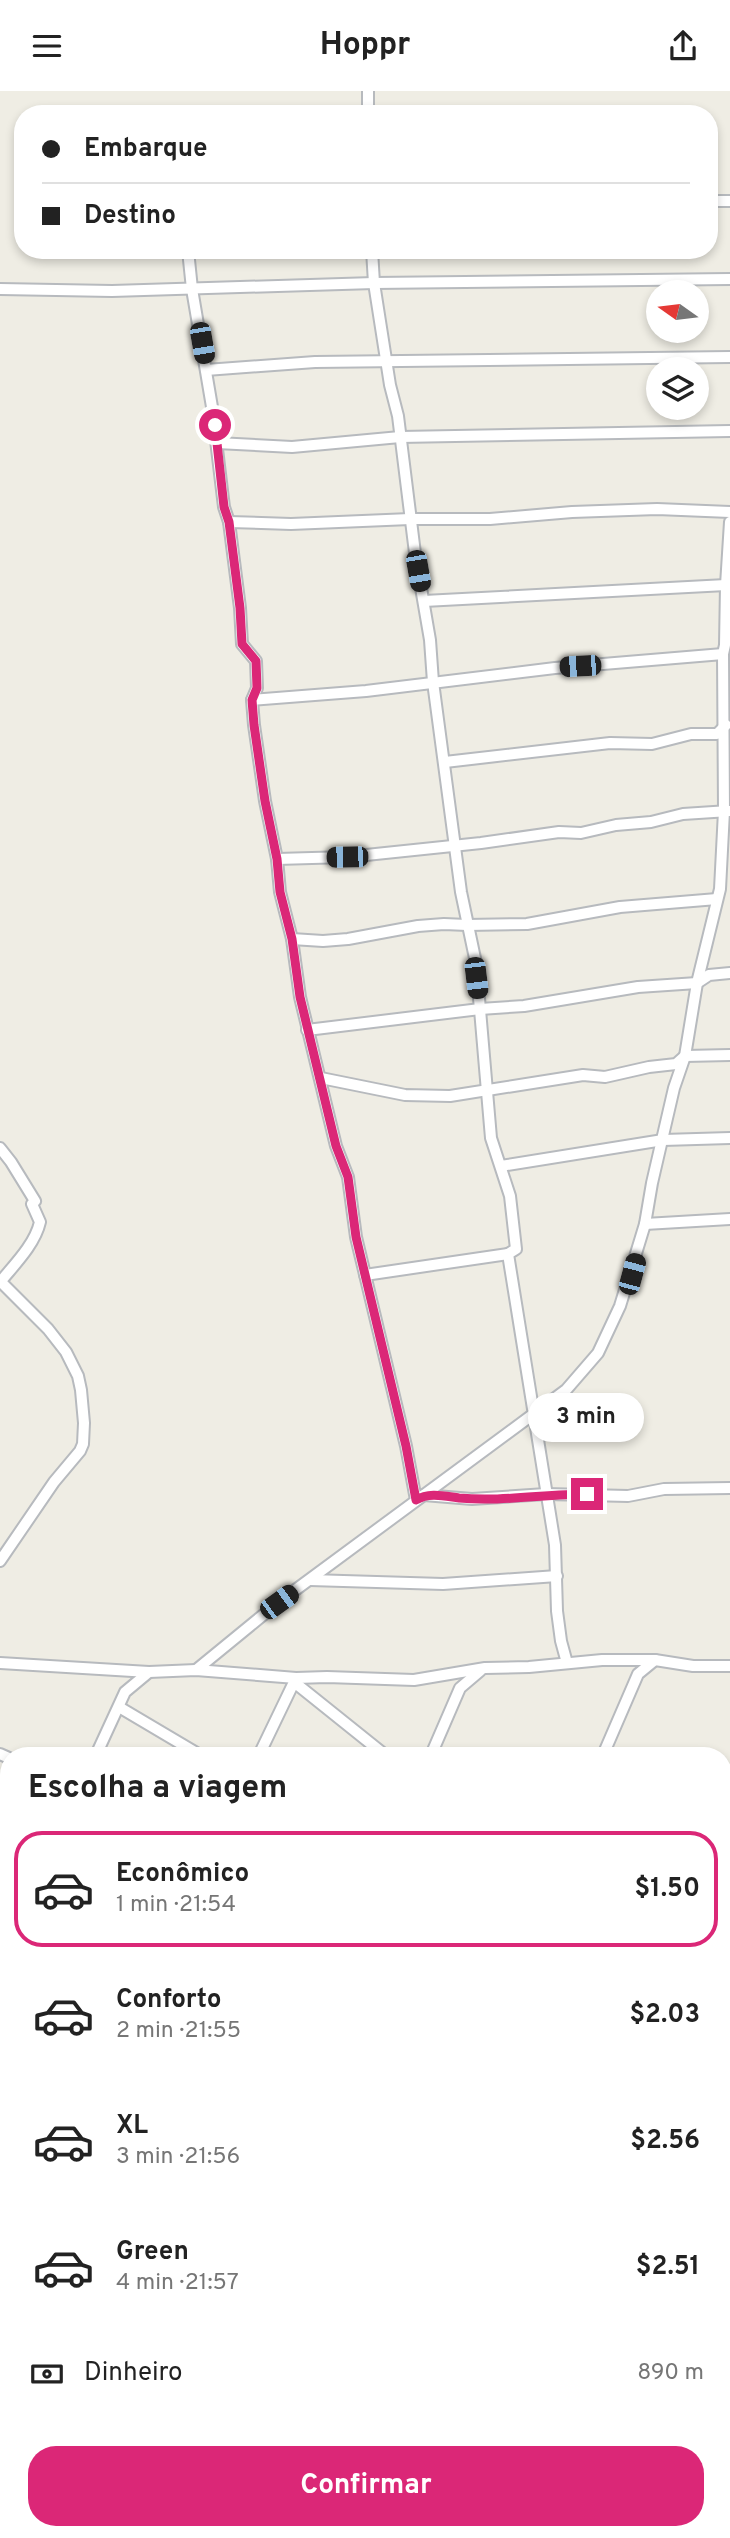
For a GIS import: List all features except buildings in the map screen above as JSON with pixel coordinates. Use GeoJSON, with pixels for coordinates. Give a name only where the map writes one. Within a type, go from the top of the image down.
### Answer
{"type":"FeatureCollection","features":[{"type":"Feature","properties":{"kind":"street"},"geometry":{"type":"LineString","coordinates":[[189,259],[224,507],[229,522],[242,644],[256,661],[257,688],[252,700],[280,892],[292,939],[307,1030],[336,1146],[348,1177],[356,1237],[420,1497]]}},
{"type":"Feature","properties":{"kind":"street"},"geometry":{"type":"LineString","coordinates":[[366,1275],[508,1254],[516,1249],[510,1196],[491,1138],[476,963],[467,925],[455,845],[433,682],[430,640],[374,283],[373,259]]}},
{"type":"Feature","properties":{"kind":"street"},"geometry":{"type":"LineString","coordinates":[[0,289],[112,291],[374,283],[730,279]]}},
{"type":"Feature","properties":{"kind":"street"},"geometry":{"type":"LineString","coordinates":[[206,370],[315,362],[730,357]]}},
{"type":"Feature","properties":{"kind":"street"},"geometry":{"type":"LineString","coordinates":[[217,443],[292,447],[400,437],[730,431]]}},
{"type":"Feature","properties":{"kind":"street"},"geometry":{"type":"LineString","coordinates":[[229,522],[291,524],[490,519],[657,509],[730,512]]}},
{"type":"Feature","properties":{"kind":"street"},"geometry":{"type":"LineString","coordinates":[[196,1670],[232,1639],[566,1390],[598,1353],[620,1306],[645,1224],[674,1088],[685,1056],[697,983],[723,892],[727,811],[726,585],[730,522]]}},
{"type":"Feature","properties":{"kind":"street"},"geometry":{"type":"LineString","coordinates":[[424,601],[726,585]]}},
{"type":"Feature","properties":{"kind":"street"},"geometry":{"type":"LineString","coordinates":[[252,700],[366,691],[726,648]]}},
{"type":"Feature","properties":{"kind":"street"},"geometry":{"type":"LineString","coordinates":[[445,762],[610,743],[652,744],[691,734],[716,734],[727,725]]}},
{"type":"Feature","properties":{"kind":"street"},"geometry":{"type":"LineString","coordinates":[[277,859],[347,857],[529,838],[559,832],[580,833],[683,814],[727,811]]}},
{"type":"Feature","properties":{"kind":"street"},"geometry":{"type":"LineString","coordinates":[[292,939],[348,939],[444,923],[527,923],[723,892]]}},
{"type":"Feature","properties":{"kind":"street"},"geometry":{"type":"LineString","coordinates":[[307,1030],[524,1006],[638,987],[697,983],[709,975],[730,973]]}},
{"type":"Feature","properties":{"kind":"street"},"geometry":{"type":"LineString","coordinates":[[321,1078],[405,1095],[450,1096],[583,1076],[605,1077],[676,1064],[685,1056],[730,1055]]}},
{"type":"Feature","properties":{"kind":"street"},"geometry":{"type":"LineString","coordinates":[[501,1166],[663,1140],[730,1138]]}},
{"type":"Feature","properties":{"kind":"street"},"geometry":{"type":"LineString","coordinates":[[0,1148],[35,1201],[32,1204],[40,1222],[24,1251],[0,1281],[48,1329],[66,1352],[78,1376],[84,1423],[80,1451],[54,1482],[0,1561]]}},
{"type":"Feature","properties":{"kind":"street"},"geometry":{"type":"LineString","coordinates":[[645,1224],[730,1219]]}},
{"type":"Feature","properties":{"kind":"street"},"geometry":{"type":"LineString","coordinates":[[508,1254],[555,1545],[558,1621],[567,1663]]}},
{"type":"Feature","properties":{"kind":"street"},"geometry":{"type":"LineString","coordinates":[[420,1497],[472,1499],[546,1494],[628,1496],[664,1489],[730,1488]]}},
{"type":"Feature","properties":{"kind":"street"},"geometry":{"type":"LineString","coordinates":[[310,1580],[443,1584],[557,1576]]}},
{"type":"Feature","properties":{"kind":"street"},"geometry":{"type":"LineString","coordinates":[[627,1660],[633,1677],[633,1687]]}},
{"type":"Feature","properties":{"kind":"street"},"geometry":{"type":"LineString","coordinates":[[1,1662],[149,1672],[196,1670],[295,1680],[327,1677],[414,1680],[485,1668],[627,1660],[730,1666]]}},
{"type":"Feature","properties":{"kind":"street"},"geometry":{"type":"LineString","coordinates":[[607,1747],[638,1674],[654,1660]]}},
{"type":"Feature","properties":{"kind":"street"},"geometry":{"type":"LineString","coordinates":[[435,1747],[460,1688],[485,1668]]}},
{"type":"Feature","properties":{"kind":"street"},"geometry":{"type":"LineString","coordinates":[[100,1747],[125,1692],[149,1672]]}},
{"type":"Feature","properties":{"kind":"street"},"geometry":{"type":"LineString","coordinates":[[263,1747],[295,1680]]}},
{"type":"Feature","properties":{"kind":"street"},"geometry":{"type":"LineString","coordinates":[[295,1680],[375,1747]]}},
{"type":"Feature","properties":{"kind":"street"},"geometry":{"type":"LineString","coordinates":[[118,1706],[187,1747]]}},
{"type":"Feature","properties":{"kind":"route"},"geometry":{"type":"LineString","coordinates":[[215,425],[224,507],[229,522],[240,608],[242,644],[256,661],[257,688],[252,700],[254,725],[277,859],[280,892],[292,939],[307,1030],[336,1146],[348,1177],[356,1237],[406,1446],[416,1500],[424,1495],[472,1499],[587,1494]]}}]}
